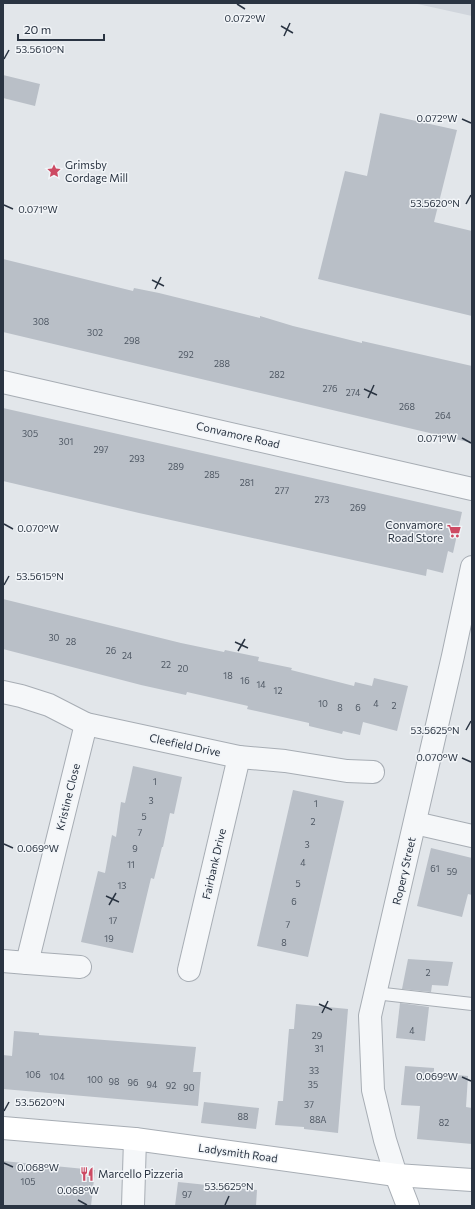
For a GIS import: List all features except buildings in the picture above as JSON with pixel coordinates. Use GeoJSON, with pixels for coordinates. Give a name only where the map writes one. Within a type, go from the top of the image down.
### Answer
{"type":"FeatureCollection","features":[{"type":"Feature","properties":{"kind":"street","name":"Convamore Road"},"geometry":{"type":"LineString","coordinates":[[3,382],[472,489]]}},
{"type":"Feature","properties":{"kind":"street","name":"Ropery Street"},"geometry":{"type":"LineString","coordinates":[[396,1175],[385,1140],[373,1090],[370,1016],[415,824],[472,567]]}},
{"type":"Feature","properties":{"kind":"street","name":"Cleefield Drive"},"geometry":{"type":"LineString","coordinates":[[3,692],[49,705],[86,724],[239,757],[285,761],[347,771],[373,772]]}},
{"type":"Feature","properties":{"kind":"street","name":"Kristine Close"},"geometry":{"type":"LineString","coordinates":[[27,963],[86,724]]}},
{"type":"Feature","properties":{"kind":"street","name":"Fairbank Drive"},"geometry":{"type":"LineString","coordinates":[[189,970],[239,757]]}},
{"type":"Feature","properties":{"kind":"street"},"geometry":{"type":"LineString","coordinates":[[415,824],[472,836]]}},
{"type":"Feature","properties":{"kind":"street"},"geometry":{"type":"LineString","coordinates":[[3,961],[80,967]]}},
{"type":"Feature","properties":{"kind":"street","name":"Ladysmith Road"},"geometry":{"type":"LineString","coordinates":[[3,1128],[135,1139],[396,1175],[472,1180]]}},
{"type":"Feature","properties":{"kind":"street"},"geometry":{"type":"LineString","coordinates":[[133,1206],[135,1139]]}},
{"type":"Feature","properties":{"kind":"street"},"geometry":{"type":"LineString","coordinates":[[396,1175],[408,1206]]}},
{"type":"Feature","properties":{"kind":"lane"},"geometry":{"type":"LineString","coordinates":[[375,993],[472,1004]]}},
{"type":"Feature","properties":{"kind":"shaded area"},"geometry":{"type":"Polygon","coordinates":[[[413,3],[472,3],[472,16],[413,3]]]}},
{"type":"Feature","properties":{"kind":"place","name":"Grimsby Cordage Mill"},"geometry":{"type":"Point","coordinates":[54,171]}},
{"type":"Feature","properties":{"kind":"place","name":"Convamore Road Store"},"geometry":{"type":"Point","coordinates":[454,531]}},
{"type":"Feature","properties":{"kind":"place","name":"Marcello Pizzeria"},"geometry":{"type":"Point","coordinates":[87,1174]}}]}
